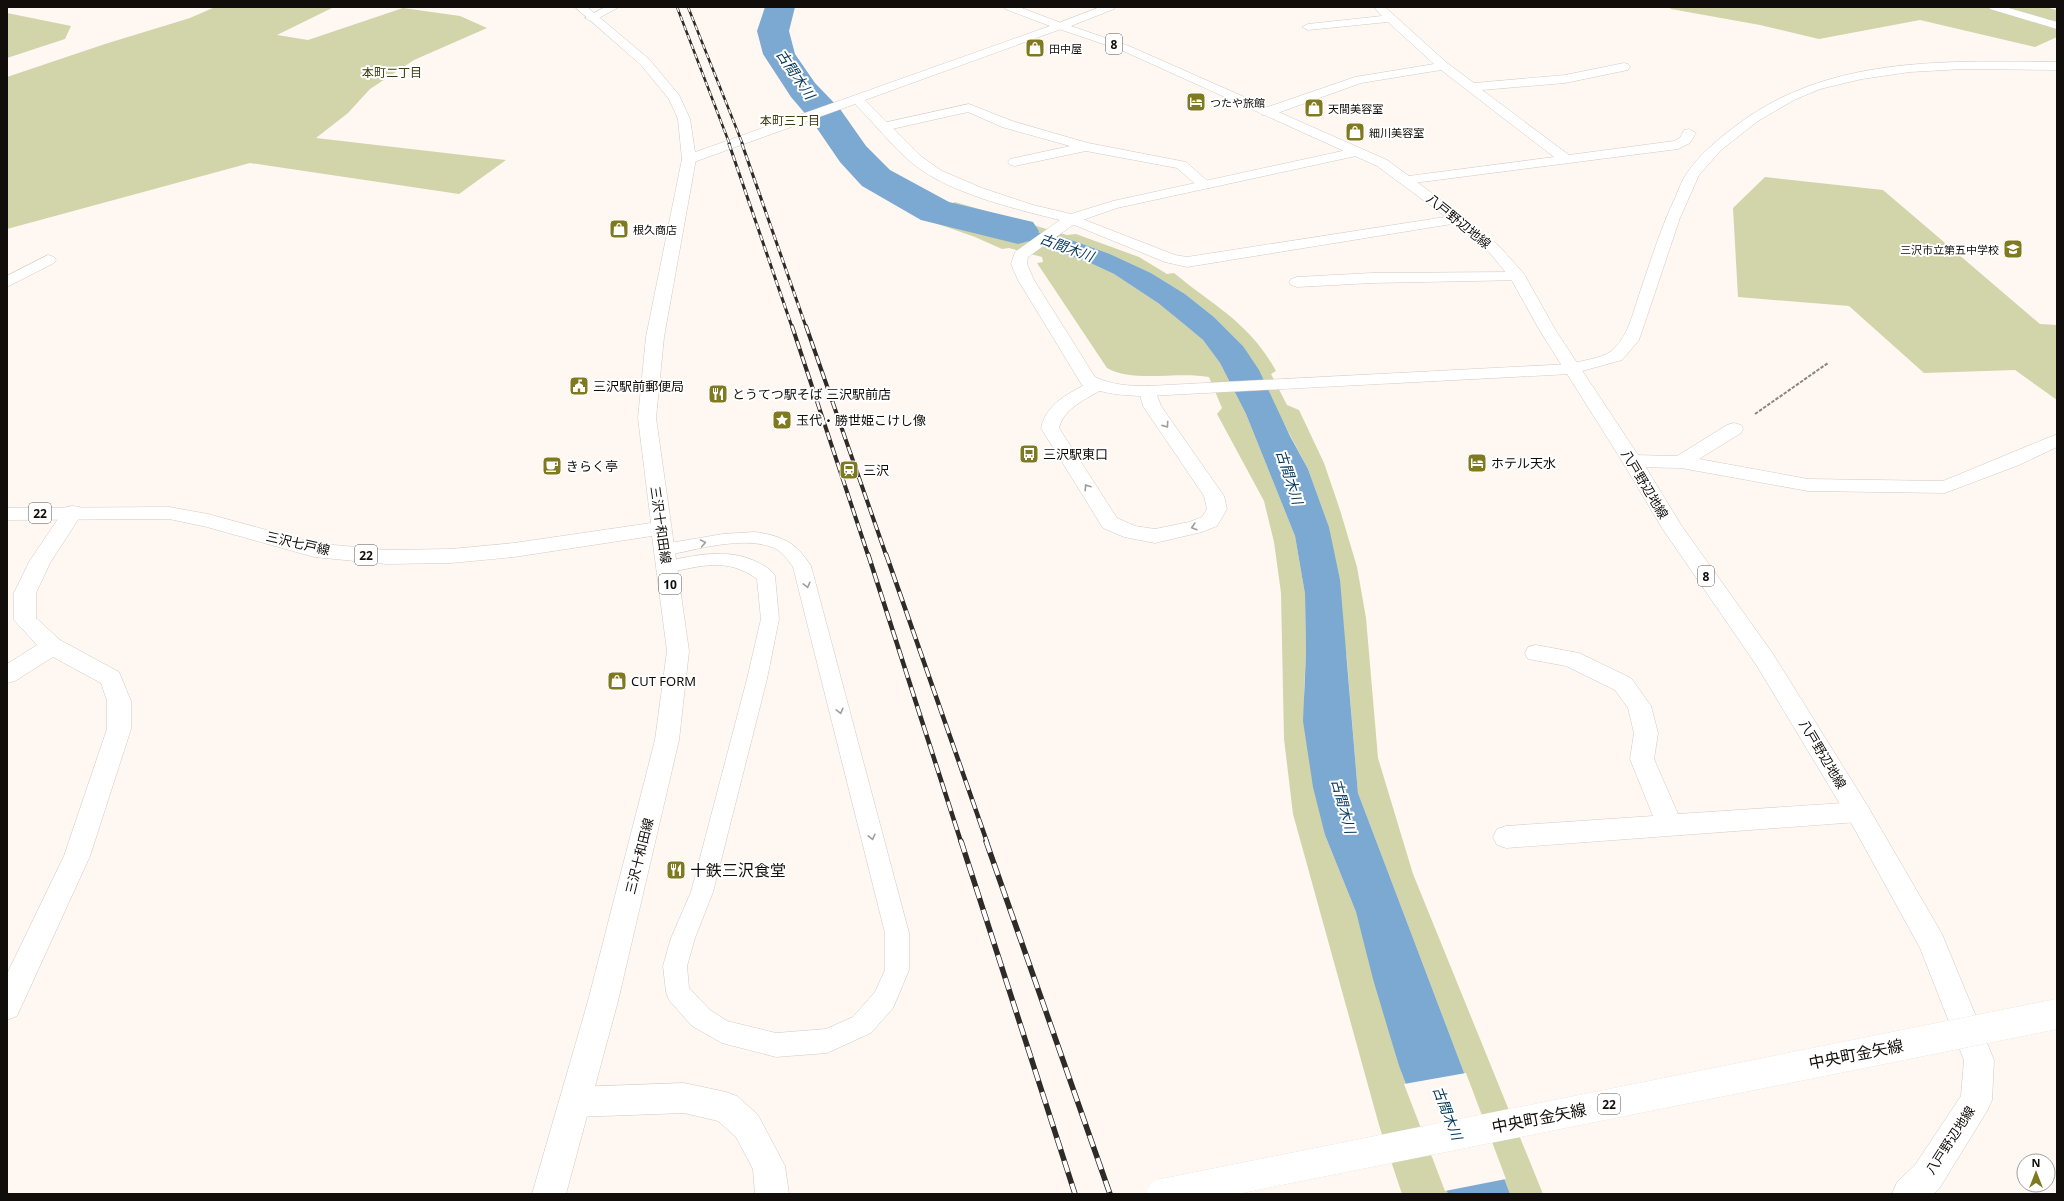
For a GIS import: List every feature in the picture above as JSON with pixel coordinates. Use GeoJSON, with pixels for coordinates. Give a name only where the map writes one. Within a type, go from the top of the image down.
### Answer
{"type":"FeatureCollection","features":[{"type":"Feature","properties":{"kind":"street"},"geometry":{"type":"LineString","coordinates":[[585,12],[614,7]]}},
{"type":"Feature","properties":{"kind":"street","name":"八戸野辺地線"},"geometry":{"type":"LineString","coordinates":[[1009,7],[1125,48],[1382,163],[1458,219],[1495,250],[1518,277],[1571,368],[1632,461],[1672,528],[1765,660],[1858,812],[1932,943],[1979,1060],[1976,1100],[1927,1177],[1909,1194]]}},
{"type":"Feature","properties":{"kind":"street"},"geometry":{"type":"LineString","coordinates":[[689,159],[1110,7]]}},
{"type":"Feature","properties":{"kind":"street"},"geometry":{"type":"LineString","coordinates":[[1379,7],[1444,66],[1566,159]]}},
{"type":"Feature","properties":{"kind":"street"},"geometry":{"type":"LineString","coordinates":[[1994,7],[2057,26]]}},
{"type":"Feature","properties":{"kind":"street","name":"三沢十和田線"},"geometry":{"type":"LineString","coordinates":[[550,1194],[603,1001],[667,740],[678,651],[647,418],[655,337],[689,159],[684,119],[675,98],[645,62],[585,12]]}},
{"type":"Feature","properties":{"kind":"street"},"geometry":{"type":"LineString","coordinates":[[1308,27],[1391,18]]}},
{"type":"Feature","properties":{"kind":"street"},"geometry":{"type":"LineString","coordinates":[[1356,152],[1113,206],[1067,222],[1020,255],[1019,264],[1026,280],[1088,381],[1097,386],[1116,391],[1148,391],[1571,368],[1616,356],[1633,336],[1673,218],[1693,174],[1716,146],[1753,118],[1790,97],[1816,86],[1862,75],[1910,68],[1963,65],[2057,66]]}},
{"type":"Feature","properties":{"kind":"street"},"geometry":{"type":"LineString","coordinates":[[1267,112],[1359,80],[1444,66]]}},
{"type":"Feature","properties":{"kind":"street"},"geometry":{"type":"LineString","coordinates":[[1473,87],[1565,79],[1624,67]]}},
{"type":"Feature","properties":{"kind":"street"},"geometry":{"type":"LineString","coordinates":[[851,100],[884,127],[917,160],[938,174],[977,191],[1067,222],[1123,239],[1171,259],[1187,262],[1458,219]]}},
{"type":"Feature","properties":{"kind":"street"},"geometry":{"type":"LineString","coordinates":[[884,127],[969,108],[1007,124],[1086,147],[1181,165],[1206,185]]}},
{"type":"Feature","properties":{"kind":"street"},"geometry":{"type":"LineString","coordinates":[[1406,180],[1678,145],[1686,140],[1689,133]]}},
{"type":"Feature","properties":{"kind":"street"},"geometry":{"type":"LineString","coordinates":[[1015,162],[1086,147]]}},
{"type":"Feature","properties":{"kind":"street"},"geometry":{"type":"LineString","coordinates":[[7,282],[48,260]]}},
{"type":"Feature","properties":{"kind":"street"},"geometry":{"type":"LineString","coordinates":[[1297,282],[1372,278],[1518,277]]}},
{"type":"Feature","properties":{"kind":"street"},"geometry":{"type":"LineString","coordinates":[[1097,386],[1063,406],[1053,416],[1050,428],[1110,523],[1131,532],[1155,536],[1195,527],[1210,520],[1217,509],[1214,496],[1152,406],[1148,391]]}},
{"type":"Feature","properties":{"kind":"street"},"geometry":{"type":"LineString","coordinates":[[1681,462],[1734,429]]}},
{"type":"Feature","properties":{"kind":"street"},"geometry":{"type":"LineString","coordinates":[[1632,461],[1681,462],[1808,485],[1946,487],[2012,461],[2057,440]]}},
{"type":"Feature","properties":{"kind":"street"},"geometry":{"type":"LineString","coordinates":[[7,1006],[77,856],[119,729],[119,701],[111,678],[52,646],[25,620],[25,593],[40,562],[73,512]]}},
{"type":"Feature","properties":{"kind":"street","name":"三沢七戸線"},"geometry":{"type":"LineString","coordinates":[[7,514],[73,512],[169,513],[208,521],[314,550],[386,557],[452,556],[514,550],[661,528]]}},
{"type":"Feature","properties":{"kind":"street"},"geometry":{"type":"LineString","coordinates":[[7,675],[52,646]]}},
{"type":"Feature","properties":{"kind":"street"},"geometry":{"type":"LineString","coordinates":[[1536,653],[1571,659],[1623,684],[1639,706],[1646,733],[1642,759],[1670,826]]}},
{"type":"Feature","properties":{"kind":"street"},"geometry":{"type":"LineString","coordinates":[[1506,837],[1858,812]]}},
{"type":"Feature","properties":{"kind":"street","name":"中央町金矢線"},"geometry":{"type":"LineString","coordinates":[[1162,1194],[2057,1014]]}},
{"type":"Feature","properties":{"kind":"street"},"geometry":{"type":"LineString","coordinates":[[576,1102],[684,1098],[726,1107],[747,1126],[769,1166],[772,1194]]}},
{"type":"Feature","properties":{"kind":"lane"},"geometry":{"type":"LineString","coordinates":[[733,538],[760,539],[780,544],[792,552],[802,566],[897,933],[897,970],[884,1000],[862,1025],[827,1041],[776,1045],[722,1032],[701,1018],[678,992],[675,966],[683,938],[702,892],[757,679],[770,619],[766,576],[753,565],[732,559],[666,558],[733,538]]}},
{"type":"Feature","properties":{"kind":"path"},"geometry":{"type":"LineString","coordinates":[[1734,429],[1828,363]]}},
{"type":"Feature","properties":{"kind":"green space"},"geometry":{"type":"Polygon","coordinates":[[[215,7],[334,7],[277,35],[308,40],[403,8],[460,16],[487,28],[414,60],[370,89],[348,113],[316,138],[506,160],[459,194],[250,163],[7,229],[7,77],[105,44],[190,18],[215,7]]]}},
{"type":"Feature","properties":{"kind":"green space"},"geometry":{"type":"Polygon","coordinates":[[[1669,7],[2045,7],[2057,10],[2057,37],[2035,47],[1920,20],[1819,39],[1760,25],[1671,9],[1669,7]]]}},
{"type":"Feature","properties":{"kind":"green space"},"geometry":{"type":"Polygon","coordinates":[[[7,13],[71,26],[65,39],[7,58],[7,13]]]}},
{"type":"Feature","properties":{"kind":"green space"},"geometry":{"type":"Polygon","coordinates":[[[1765,177],[1883,190],[2040,324],[2057,325],[2057,400],[2015,370],[1924,373],[1849,306],[1738,297],[1733,208],[1765,177]]]}},
{"type":"Feature","properties":{"kind":"green space"},"geometry":{"type":"Polygon","coordinates":[[[955,202],[1067,235],[1076,234],[1139,257],[1167,274],[1174,273],[1243,327],[1266,354],[1276,371],[1271,374],[1287,405],[1299,410],[1324,463],[1357,567],[1366,618],[1378,758],[1413,874],[1543,1194],[1510,1194],[1358,793],[1347,660],[1329,527],[1308,469],[1243,346],[1214,317],[1185,294],[1151,273],[1110,254],[1066,238],[1003,225],[983,216],[940,209],[955,202]]]}},
{"type":"Feature","properties":{"kind":"green space"},"geometry":{"type":"Polygon","coordinates":[[[933,212],[970,221],[1086,261],[1114,274],[1158,303],[1203,340],[1220,363],[1246,414],[1295,536],[1305,594],[1306,653],[1304,691],[1325,835],[1356,912],[1399,1066],[1448,1194],[1402,1194],[1379,1125],[1293,814],[1284,739],[1281,593],[1274,542],[1264,501],[1217,414],[1222,408],[1209,377],[1183,375],[1129,375],[1107,368],[1037,263],[1043,262],[1042,257],[1009,248],[1002,249],[975,237],[921,218],[933,212]]]}},
{"type":"Feature","properties":{"kind":"water"},"geometry":{"type":"Polygon","coordinates":[[[940,209],[983,216],[1003,225],[1066,238],[1110,254],[1151,273],[1185,294],[1214,317],[1243,346],[1259,370],[1290,436],[1308,469],[1329,527],[1340,580],[1358,793],[1510,1194],[1448,1194],[1399,1066],[1373,979],[1356,912],[1325,835],[1313,787],[1303,721],[1306,653],[1305,594],[1295,536],[1246,414],[1220,363],[1203,340],[1158,303],[1114,274],[1086,261],[970,221],[933,212],[940,209]]]}},
{"type":"Feature","properties":{"kind":"pier"},"geometry":{"type":"Polygon","coordinates":[[[1466,1073],[1506,1179],[1445,1191],[1404,1084],[1466,1073]]]}},
{"type":"Feature","properties":{"kind":"waterway","name":"古間木川"},"geometry":{"type":"LineString","coordinates":[[780,7],[773,31],[779,54],[803,90],[827,117],[853,154],[876,178],[935,211],[1018,231]]}},
{"type":"Feature","properties":{"kind":"railway"},"geometry":{"type":"LineString","coordinates":[[677,7],[730,145]]}},
{"type":"Feature","properties":{"kind":"railway"},"geometry":{"type":"LineString","coordinates":[[688,7],[743,145]]}},
{"type":"Feature","properties":{"kind":"railway"},"geometry":{"type":"LineString","coordinates":[[729,144],[792,327]]}},
{"type":"Feature","properties":{"kind":"railway"},"geometry":{"type":"LineString","coordinates":[[742,144],[806,327]]}},
{"type":"Feature","properties":{"kind":"railway"},"geometry":{"type":"LineString","coordinates":[[792,326],[868,555]]}},
{"type":"Feature","properties":{"kind":"railway"},"geometry":{"type":"LineString","coordinates":[[806,326],[886,555]]}},
{"type":"Feature","properties":{"kind":"railway"},"geometry":{"type":"LineString","coordinates":[[868,554],[961,842]]}},
{"type":"Feature","properties":{"kind":"railway"},"geometry":{"type":"LineString","coordinates":[[886,554],[987,842]]}},
{"type":"Feature","properties":{"kind":"railway"},"geometry":{"type":"LineString","coordinates":[[961,841],[1075,1194]]}},
{"type":"Feature","properties":{"kind":"railway"},"geometry":{"type":"LineString","coordinates":[[986,841],[1110,1194]]}},
{"type":"Feature","properties":{"kind":"place","name":"田中屋"},"geometry":{"type":"Point","coordinates":[1035,48]}},
{"type":"Feature","properties":{"kind":"place","name":"つたや旅館"},"geometry":{"type":"Point","coordinates":[1196,102]}},
{"type":"Feature","properties":{"kind":"place","name":"天間美容室"},"geometry":{"type":"Point","coordinates":[1314,108]}},
{"type":"Feature","properties":{"kind":"place","name":"細川美容室"},"geometry":{"type":"Point","coordinates":[1355,132]}},
{"type":"Feature","properties":{"kind":"place","name":"根久商店"},"geometry":{"type":"Point","coordinates":[619,229]}},
{"type":"Feature","properties":{"kind":"place","name":"三沢市立第五中学校"},"geometry":{"type":"Point","coordinates":[2013,249]}},
{"type":"Feature","properties":{"kind":"place","name":"三沢駅前郵便局"},"geometry":{"type":"Point","coordinates":[579,386]}},
{"type":"Feature","properties":{"kind":"place","name":"とうてつ駅そば 三沢駅前店"},"geometry":{"type":"Point","coordinates":[718,394]}},
{"type":"Feature","properties":{"kind":"place","name":"玉代・勝世姫こけし像"},"geometry":{"type":"Point","coordinates":[782,420]}},
{"type":"Feature","properties":{"kind":"place","name":"三沢駅東口"},"geometry":{"type":"Point","coordinates":[1029,454]}},
{"type":"Feature","properties":{"kind":"place","name":"ホテル天水"},"geometry":{"type":"Point","coordinates":[1477,463]}},
{"type":"Feature","properties":{"kind":"place","name":"きらく亭"},"geometry":{"type":"Point","coordinates":[552,466]}},
{"type":"Feature","properties":{"kind":"place","name":"三沢"},"geometry":{"type":"Point","coordinates":[849,470]}},
{"type":"Feature","properties":{"kind":"place","name":"CUT FORM"},"geometry":{"type":"Point","coordinates":[617,681]}},
{"type":"Feature","properties":{"kind":"place","name":"十鉄三沢食堂"},"geometry":{"type":"Point","coordinates":[676,870]}},
{"type":"Feature","properties":{"kind":"district","name":"本町二丁目"},"geometry":{"type":"Point","coordinates":[392,72]}},
{"type":"Feature","properties":{"kind":"district","name":"本町三丁目"},"geometry":{"type":"Point","coordinates":[790,120]}}]}
